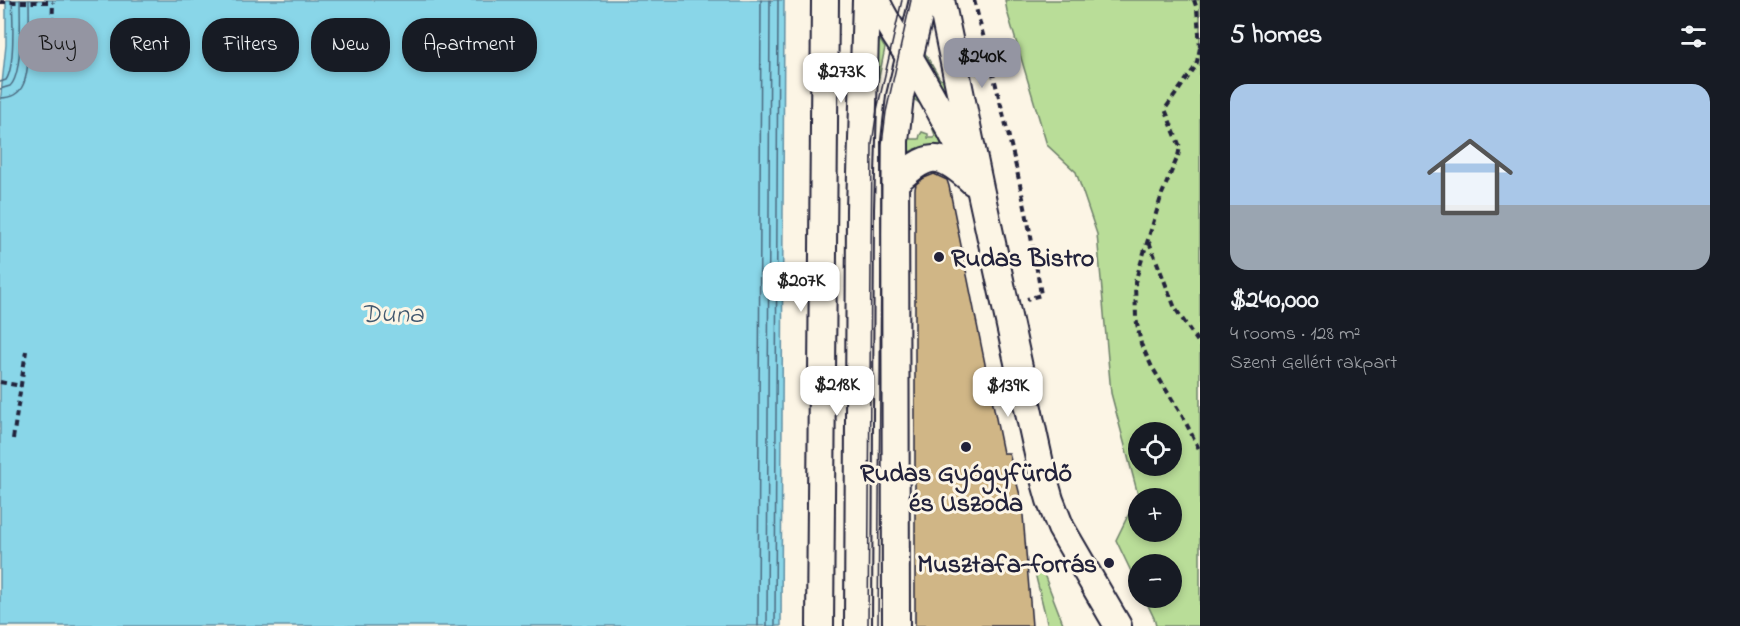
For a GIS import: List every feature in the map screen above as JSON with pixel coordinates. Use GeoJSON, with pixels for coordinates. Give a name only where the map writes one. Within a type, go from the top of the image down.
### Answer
{"type":"FeatureCollection","features":[{"type":"Feature","properties":{"kind":"main road"},"geometry":{"type":"LineString","coordinates":[[820,626],[825,0]]}},
{"type":"Feature","properties":{"kind":"main road"},"geometry":{"type":"LineString","coordinates":[[858,626],[860,209],[866,0]]}},
{"type":"Feature","properties":{"kind":"main road"},"geometry":{"type":"LineString","coordinates":[[876,0],[884,18],[945,119],[980,188]]}},
{"type":"Feature","properties":{"kind":"main road"},"geometry":{"type":"LineString","coordinates":[[896,626],[895,141],[900,96],[923,0]]}},
{"type":"Feature","properties":{"kind":"main road"},"geometry":{"type":"LineString","coordinates":[[941,0],[1041,468],[1061,528],[1116,623]]}},
{"type":"Feature","properties":{"kind":"main road"},"geometry":{"type":"LineString","coordinates":[[895,183],[919,162],[941,158],[961,170],[980,188]]}},
{"type":"Feature","properties":{"kind":"path"},"geometry":{"type":"LineString","coordinates":[[974,0],[1013,149],[1036,264],[1041,295],[1024,300]]}},
{"type":"Feature","properties":{"kind":"path"},"geometry":{"type":"LineString","coordinates":[[1194,0],[1197,9],[1200,48],[1196,66],[1165,109],[1180,147],[1162,194],[1135,282],[1136,318],[1141,344],[1200,451]]}},
{"type":"Feature","properties":{"kind":"path"},"geometry":{"type":"LineString","coordinates":[[0,2],[53,1],[52,18]]}},
{"type":"Feature","properties":{"kind":"path"},"geometry":{"type":"LineString","coordinates":[[1148,241],[1175,308],[1200,345]]}},
{"type":"Feature","properties":{"kind":"path"},"geometry":{"type":"LineString","coordinates":[[13,439],[26,351]]}},
{"type":"Feature","properties":{"kind":"path"},"geometry":{"type":"LineString","coordinates":[[0,382],[21,386]]}},
{"type":"Feature","properties":{"kind":"green space"},"geometry":{"type":"Polygon","coordinates":[[[1005,0],[1200,0],[1200,626],[1156,626],[1149,608],[1182,608],[1182,554],[1128,554],[1128,565],[1116,540],[1128,515],[1128,542],[1182,542],[1182,488],[1136,488],[1133,476],[1182,476],[1182,422],[1128,422],[1128,457],[1111,393],[1097,234],[1076,172],[1047,145],[1005,0]]]}},
{"type":"Feature","properties":{"kind":"green space"},"geometry":{"type":"Polygon","coordinates":[[[929,3],[957,114],[919,55],[929,3]],[[933,29],[926,30],[925,53],[940,79],[943,80],[945,78],[933,29]]]}},
{"type":"Feature","properties":{"kind":"green space"},"geometry":{"type":"Polygon","coordinates":[[[878,37],[885,48],[877,87],[875,87],[878,37]]]}},
{"type":"Feature","properties":{"kind":"green space"},"geometry":{"type":"Polygon","coordinates":[[[912,86],[937,131],[943,151],[922,148],[902,156],[912,86]],[[913,99],[911,102],[908,139],[919,139],[922,132],[928,134],[928,138],[934,138],[927,114],[913,99]]]}},
{"type":"Feature","properties":{"kind":"green space"},"geometry":{"type":"Polygon","coordinates":[[[1040,564],[1064,626],[1048,626],[1033,565],[1040,564]]]}},
{"type":"Feature","properties":{"kind":"water","name":"Duna"},"geometry":{"type":"Polygon","coordinates":[[[6,0],[784,0],[781,626],[0,626],[0,104],[6,45],[6,0]]]}},
{"type":"Feature","properties":{"kind":"building"},"geometry":{"type":"Polygon","coordinates":[[[934,174],[947,180],[949,186],[1003,453],[1009,453],[1022,503],[1032,626],[915,626],[915,189],[916,184],[934,174]]]}},
{"type":"Feature","properties":{"kind":"tram line"},"geometry":{"type":"LineString","coordinates":[[868,626],[872,144],[877,110],[902,0]]}},
{"type":"Feature","properties":{"kind":"tram line"},"geometry":{"type":"LineString","coordinates":[[878,626],[882,144],[886,112],[911,0]]}},
{"type":"Feature","properties":{"kind":"place","name":"Rudas Bistro"},"geometry":{"type":"Point","coordinates":[939,257]}},
{"type":"Feature","properties":{"kind":"place","name":"Rudas Gyógyfürdő és Uszoda"},"geometry":{"type":"Point","coordinates":[966,447]}},
{"type":"Feature","properties":{"kind":"place","name":"Musztafa-forrás"},"geometry":{"type":"Point","coordinates":[1109,563]}}]}
